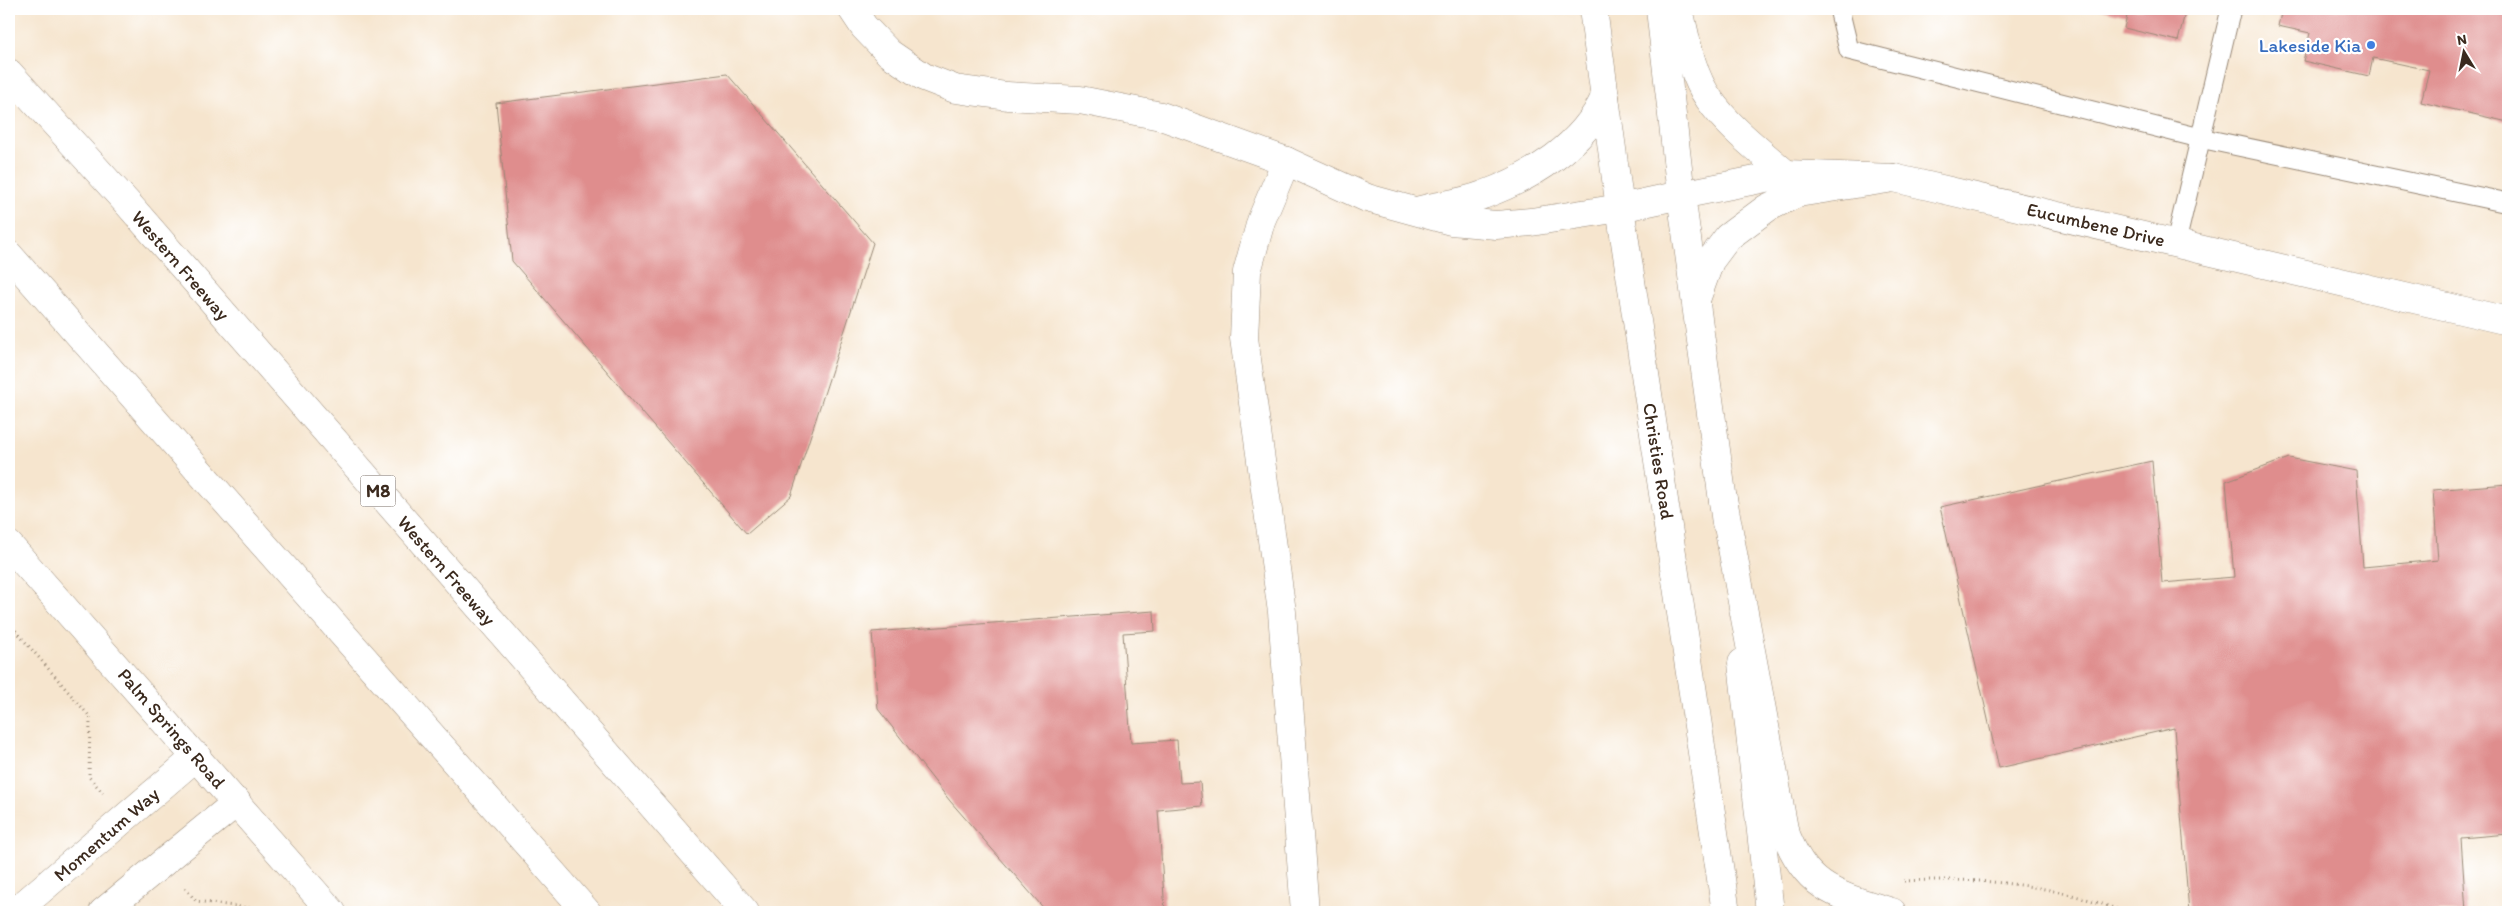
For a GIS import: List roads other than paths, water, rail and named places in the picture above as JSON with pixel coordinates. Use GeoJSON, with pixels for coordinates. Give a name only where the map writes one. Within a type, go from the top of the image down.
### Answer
{"type":"FeatureCollection","features":[{"type":"Feature","properties":{"kind":"main road","name":"Eucumbene Drive"},"geometry":{"type":"LineString","coordinates":[[852,9],[864,27],[889,53],[924,76],[955,89],[1007,96],[1080,100],[1161,116],[1286,161],[1367,198],[1418,210],[1451,221],[1496,225],[1531,222],[1620,208],[1786,174],[1894,178],[2176,242],[2508,321]]}},
{"type":"Feature","properties":{"kind":"main road","name":"Christies Road"},"geometry":{"type":"LineString","coordinates":[[1593,9],[1620,208],[1726,912]]}},
{"type":"Feature","properties":{"kind":"main road"},"geometry":{"type":"LineString","coordinates":[[1660,9],[1681,195],[1723,499],[1770,912]]}},
{"type":"Feature","properties":{"kind":"main road"},"geometry":{"type":"LineString","coordinates":[[1680,9],[1690,56],[1709,99],[1747,140],[1786,174]]}},
{"type":"Feature","properties":{"kind":"main road","name":"Western Freeway"},"geometry":{"type":"LineString","coordinates":[[9,73],[129,205],[745,912]]}},
{"type":"Feature","properties":{"kind":"main road"},"geometry":{"type":"LineString","coordinates":[[1418,210],[1481,196],[1519,180],[1552,159],[1586,129],[1596,116],[1605,97]]}},
{"type":"Feature","properties":{"kind":"main road"},"geometry":{"type":"LineString","coordinates":[[1286,161],[1261,221],[1247,272],[1244,338],[1282,612],[1305,912]]}},
{"type":"Feature","properties":{"kind":"main road"},"geometry":{"type":"LineString","coordinates":[[1695,301],[1710,261],[1728,237],[1767,208],[1798,193],[1894,178]]}},
{"type":"Feature","properties":{"kind":"main road"},"geometry":{"type":"LineString","coordinates":[[9,255],[587,912]]}},
{"type":"Feature","properties":{"kind":"main road"},"geometry":{"type":"LineString","coordinates":[[1723,499],[1784,829],[1788,842],[1807,872],[1823,888],[1892,912]]}},
{"type":"Feature","properties":{"kind":"main road","name":"Palm Springs Road"},"geometry":{"type":"LineString","coordinates":[[9,545],[197,756],[332,912]]}},
{"type":"Feature","properties":{"kind":"main road","name":"Momentum Way"},"geometry":{"type":"LineString","coordinates":[[15,912],[197,756]]}},
{"type":"Feature","properties":{"kind":"main road"},"geometry":{"type":"LineString","coordinates":[[103,912],[237,802]]}},
{"type":"Feature","properties":{"kind":"lane"},"geometry":{"type":"LineString","coordinates":[[1839,9],[1849,50],[2200,138],[2508,203]]}},
{"type":"Feature","properties":{"kind":"lane"},"geometry":{"type":"LineString","coordinates":[[2176,242],[2231,9]]}},
{"type":"Feature","properties":{"kind":"place","name":"Lakeside Kia"},"geometry":{"type":"Point","coordinates":[2371,45]}}]}
